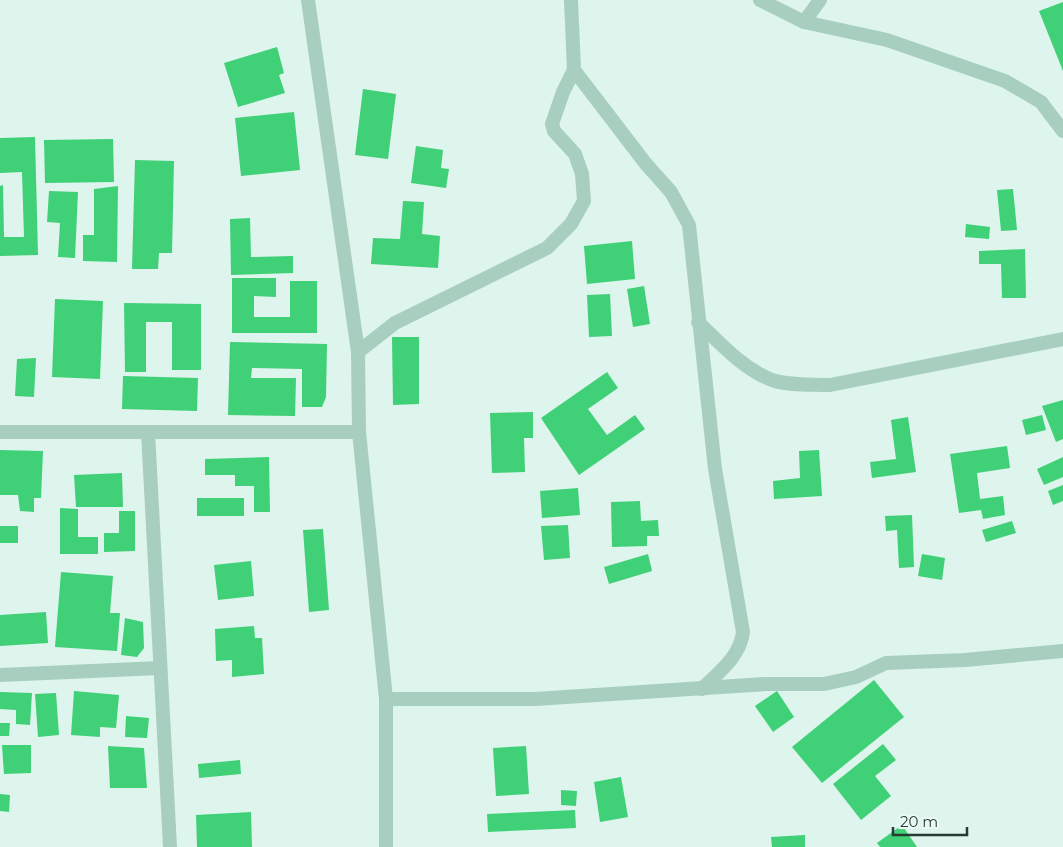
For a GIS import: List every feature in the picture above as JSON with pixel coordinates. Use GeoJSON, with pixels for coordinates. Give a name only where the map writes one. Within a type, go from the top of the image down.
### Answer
{"type":"FeatureCollection","features":[{"type":"Feature","properties":{"kind":"street"},"geometry":{"type":"LineString","coordinates":[[308,0],[358,352],[360,432],[386,699],[386,847]]}},
{"type":"Feature","properties":{"kind":"street"},"geometry":{"type":"LineString","coordinates":[[358,352],[394,323],[547,248],[571,224],[584,201],[582,174],[575,154],[558,137],[552,124],[563,92],[574,70],[571,0]]}},
{"type":"Feature","properties":{"kind":"street"},"geometry":{"type":"LineString","coordinates":[[760,0],[804,22],[886,40],[1005,81],[1041,102],[1063,131]]}},
{"type":"Feature","properties":{"kind":"street"},"geometry":{"type":"LineString","coordinates":[[804,22],[820,0]]}},
{"type":"Feature","properties":{"kind":"street"},"geometry":{"type":"LineString","coordinates":[[574,70],[646,164],[671,192],[684,212],[692,244],[698,322],[715,469],[743,632],[741,646],[733,658],[702,689]]}},
{"type":"Feature","properties":{"kind":"street"},"geometry":{"type":"LineString","coordinates":[[698,322],[751,370],[772,380],[793,384],[830,384],[1063,339]]}},
{"type":"Feature","properties":{"kind":"street"},"geometry":{"type":"LineString","coordinates":[[0,432],[360,432]]}},
{"type":"Feature","properties":{"kind":"street"},"geometry":{"type":"LineString","coordinates":[[148,432],[170,847]]}},
{"type":"Feature","properties":{"kind":"street"},"geometry":{"type":"LineString","coordinates":[[386,699],[535,699],[766,684],[824,684],[848,680],[886,663],[965,660],[1063,651]]}},
{"type":"Feature","properties":{"kind":"street"},"geometry":{"type":"LineString","coordinates":[[0,675],[160,668]]}},
{"type":"Feature","properties":{"kind":"building"},"geometry":{"type":"Polygon","coordinates":[[[1063,2],[1063,71],[1039,11],[1063,2]]]}},
{"type":"Feature","properties":{"kind":"building"},"geometry":{"type":"Polygon","coordinates":[[[277,47],[284,73],[279,75],[285,93],[238,107],[224,63],[277,47]]]}},
{"type":"Feature","properties":{"kind":"building"},"geometry":{"type":"Polygon","coordinates":[[[363,89],[396,94],[388,159],[355,155],[363,89]]]}},
{"type":"Feature","properties":{"kind":"building"},"geometry":{"type":"Polygon","coordinates":[[[294,112],[300,170],[241,176],[235,118],[294,112]]]}},
{"type":"Feature","properties":{"kind":"building"},"geometry":{"type":"Polygon","coordinates":[[[35,137],[38,255],[0,256],[0,186],[3,185],[4,237],[24,237],[22,172],[0,173],[0,138],[35,137]]]}},
{"type":"Feature","properties":{"kind":"building"},"geometry":{"type":"Polygon","coordinates":[[[113,139],[114,182],[45,183],[44,140],[113,139]]]}},
{"type":"Feature","properties":{"kind":"building"},"geometry":{"type":"Polygon","coordinates":[[[416,146],[443,150],[441,168],[449,169],[446,188],[411,183],[416,146]]]}},
{"type":"Feature","properties":{"kind":"building"},"geometry":{"type":"Polygon","coordinates":[[[135,160],[174,161],[172,253],[159,253],[158,269],[132,269],[135,160]]]}},
{"type":"Feature","properties":{"kind":"building"},"geometry":{"type":"Polygon","coordinates":[[[118,186],[117,262],[83,261],[83,235],[94,235],[94,189],[118,186]]]}},
{"type":"Feature","properties":{"kind":"building"},"geometry":{"type":"Polygon","coordinates":[[[1013,189],[1017,230],[1001,231],[997,190],[1013,189]]]}},
{"type":"Feature","properties":{"kind":"building"},"geometry":{"type":"Polygon","coordinates":[[[49,191],[78,192],[75,258],[58,257],[60,223],[47,222],[49,191]]]}},
{"type":"Feature","properties":{"kind":"building"},"geometry":{"type":"Polygon","coordinates":[[[403,201],[424,202],[422,234],[440,236],[438,268],[371,264],[373,238],[400,239],[403,201]]]}},
{"type":"Feature","properties":{"kind":"building"},"geometry":{"type":"Polygon","coordinates":[[[250,218],[251,257],[293,256],[293,273],[231,275],[230,219],[250,218]]]}},
{"type":"Feature","properties":{"kind":"building"},"geometry":{"type":"Polygon","coordinates":[[[966,224],[990,227],[989,239],[965,237],[966,224]]]}},
{"type":"Feature","properties":{"kind":"building"},"geometry":{"type":"Polygon","coordinates":[[[632,241],[635,279],[587,284],[584,246],[632,241]]]}},
{"type":"Feature","properties":{"kind":"building"},"geometry":{"type":"Polygon","coordinates":[[[1025,249],[1026,298],[1002,298],[1001,264],[979,264],[979,251],[1025,249]]]}},
{"type":"Feature","properties":{"kind":"building"},"geometry":{"type":"Polygon","coordinates":[[[232,278],[276,278],[276,297],[254,296],[254,317],[290,317],[290,281],[317,281],[317,333],[232,333],[232,278]]]}},
{"type":"Feature","properties":{"kind":"building"},"geometry":{"type":"Polygon","coordinates":[[[644,286],[650,324],[633,327],[627,289],[644,286]]]}},
{"type":"Feature","properties":{"kind":"building"},"geometry":{"type":"Polygon","coordinates":[[[610,294],[612,336],[589,337],[587,295],[610,294]]]}},
{"type":"Feature","properties":{"kind":"building"},"geometry":{"type":"Polygon","coordinates":[[[55,299],[103,301],[100,379],[52,377],[55,299]]]}},
{"type":"Feature","properties":{"kind":"building"},"geometry":{"type":"Polygon","coordinates":[[[124,303],[201,304],[201,370],[172,370],[172,322],[146,322],[146,372],[125,372],[124,303]]]}},
{"type":"Feature","properties":{"kind":"building"},"geometry":{"type":"Polygon","coordinates":[[[392,337],[419,337],[419,404],[393,405],[392,337]]]}},
{"type":"Feature","properties":{"kind":"building"},"geometry":{"type":"Polygon","coordinates":[[[230,342],[327,344],[326,397],[322,407],[302,407],[302,369],[252,368],[251,378],[296,378],[295,416],[228,415],[230,342]]]}},
{"type":"Feature","properties":{"kind":"building"},"geometry":{"type":"Polygon","coordinates":[[[36,358],[34,397],[15,396],[17,359],[36,358]]]}},
{"type":"Feature","properties":{"kind":"building"},"geometry":{"type":"Polygon","coordinates":[[[607,372],[618,388],[588,409],[607,435],[635,415],[645,429],[579,475],[541,418],[607,372]]]}},
{"type":"Feature","properties":{"kind":"building"},"geometry":{"type":"Polygon","coordinates":[[[123,376],[198,378],[197,411],[122,409],[123,376]]]}},
{"type":"Feature","properties":{"kind":"building"},"geometry":{"type":"Polygon","coordinates":[[[1063,400],[1063,439],[1056,442],[1042,406],[1063,400]]]}},
{"type":"Feature","properties":{"kind":"building"},"geometry":{"type":"Polygon","coordinates":[[[533,412],[533,438],[524,438],[525,472],[492,473],[490,413],[533,412]]]}},
{"type":"Feature","properties":{"kind":"building"},"geometry":{"type":"Polygon","coordinates":[[[1042,415],[1046,430],[1026,435],[1022,420],[1042,415]]]}},
{"type":"Feature","properties":{"kind":"building"},"geometry":{"type":"Polygon","coordinates":[[[908,417],[916,472],[872,478],[870,462],[896,459],[891,420],[908,417]]]}},
{"type":"Feature","properties":{"kind":"building"},"geometry":{"type":"Polygon","coordinates":[[[1007,446],[1010,468],[977,473],[980,499],[1003,496],[1005,515],[983,519],[981,510],[959,513],[950,454],[1007,446]]]}},
{"type":"Feature","properties":{"kind":"building"},"geometry":{"type":"Polygon","coordinates":[[[0,450],[43,451],[41,498],[34,498],[34,512],[20,511],[18,495],[0,495],[0,450]]]}},
{"type":"Feature","properties":{"kind":"building"},"geometry":{"type":"Polygon","coordinates":[[[819,450],[822,496],[774,499],[773,481],[800,478],[799,451],[819,450]]]}},
{"type":"Feature","properties":{"kind":"building"},"geometry":{"type":"Polygon","coordinates":[[[269,457],[270,512],[254,512],[254,486],[235,486],[235,475],[205,475],[205,459],[269,457]]]}},
{"type":"Feature","properties":{"kind":"building"},"geometry":{"type":"Polygon","coordinates":[[[1063,457],[1063,477],[1044,485],[1037,469],[1063,457]]]}},
{"type":"Feature","properties":{"kind":"building"},"geometry":{"type":"Polygon","coordinates":[[[122,473],[123,507],[76,507],[74,475],[122,473]]]}},
{"type":"Feature","properties":{"kind":"building"},"geometry":{"type":"Polygon","coordinates":[[[1063,485],[1063,501],[1053,505],[1048,491],[1063,485]]]}},
{"type":"Feature","properties":{"kind":"building"},"geometry":{"type":"Polygon","coordinates":[[[578,488],[580,515],[542,518],[540,491],[578,488]]]}},
{"type":"Feature","properties":{"kind":"building"},"geometry":{"type":"Polygon","coordinates":[[[197,498],[244,498],[244,516],[197,516],[197,498]]]}},
{"type":"Feature","properties":{"kind":"building"},"geometry":{"type":"Polygon","coordinates":[[[640,501],[641,521],[658,520],[659,536],[647,536],[647,546],[612,547],[611,502],[640,501]]]}},
{"type":"Feature","properties":{"kind":"building"},"geometry":{"type":"Polygon","coordinates":[[[60,508],[78,509],[78,537],[98,537],[98,554],[60,554],[60,508]]]}},
{"type":"Feature","properties":{"kind":"building"},"geometry":{"type":"Polygon","coordinates":[[[119,511],[135,511],[135,551],[104,552],[104,533],[119,533],[119,511]]]}},
{"type":"Feature","properties":{"kind":"building"},"geometry":{"type":"Polygon","coordinates":[[[912,515],[914,567],[899,568],[897,530],[886,531],[885,516],[912,515]]]}},
{"type":"Feature","properties":{"kind":"building"},"geometry":{"type":"Polygon","coordinates":[[[1012,521],[1016,533],[986,542],[982,530],[1012,521]]]}},
{"type":"Feature","properties":{"kind":"building"},"geometry":{"type":"Polygon","coordinates":[[[568,525],[570,558],[544,560],[541,526],[568,525]]]}},
{"type":"Feature","properties":{"kind":"building"},"geometry":{"type":"Polygon","coordinates":[[[0,526],[18,526],[18,543],[0,543],[0,526]]]}},
{"type":"Feature","properties":{"kind":"building"},"geometry":{"type":"Polygon","coordinates":[[[323,529],[329,610],[309,612],[303,530],[323,529]]]}},
{"type":"Feature","properties":{"kind":"building"},"geometry":{"type":"Polygon","coordinates":[[[648,554],[652,571],[609,584],[604,567],[648,554]]]}},
{"type":"Feature","properties":{"kind":"building"},"geometry":{"type":"Polygon","coordinates":[[[922,554],[945,558],[942,580],[918,576],[922,554]]]}},
{"type":"Feature","properties":{"kind":"building"},"geometry":{"type":"Polygon","coordinates":[[[251,561],[254,596],[218,600],[214,565],[251,561]]]}},
{"type":"Feature","properties":{"kind":"building"},"geometry":{"type":"Polygon","coordinates":[[[61,572],[113,576],[110,613],[120,613],[117,651],[55,647],[61,572]]]}},
{"type":"Feature","properties":{"kind":"building"},"geometry":{"type":"Polygon","coordinates":[[[46,612],[48,643],[0,646],[0,615],[46,612]]]}},
{"type":"Feature","properties":{"kind":"building"},"geometry":{"type":"Polygon","coordinates":[[[125,618],[143,622],[144,648],[137,657],[121,655],[125,618]]]}},
{"type":"Feature","properties":{"kind":"building"},"geometry":{"type":"Polygon","coordinates":[[[254,626],[255,638],[262,638],[264,674],[232,677],[232,660],[216,661],[215,629],[254,626]]]}},
{"type":"Feature","properties":{"kind":"building"},"geometry":{"type":"Polygon","coordinates":[[[874,680],[904,717],[822,783],[792,747],[874,680]]]}},
{"type":"Feature","properties":{"kind":"building"},"geometry":{"type":"Polygon","coordinates":[[[74,691],[119,695],[116,728],[100,727],[100,737],[71,735],[74,691]]]}},
{"type":"Feature","properties":{"kind":"building"},"geometry":{"type":"Polygon","coordinates":[[[777,691],[794,717],[773,732],[755,706],[777,691]]]}},
{"type":"Feature","properties":{"kind":"building"},"geometry":{"type":"Polygon","coordinates":[[[0,692],[32,693],[30,725],[16,724],[16,710],[0,709],[0,692]]]}},
{"type":"Feature","properties":{"kind":"building"},"geometry":{"type":"Polygon","coordinates":[[[56,693],[59,735],[38,737],[35,694],[56,693]]]}},
{"type":"Feature","properties":{"kind":"building"},"geometry":{"type":"Polygon","coordinates":[[[126,716],[149,718],[147,738],[125,737],[126,716]]]}},
{"type":"Feature","properties":{"kind":"building"},"geometry":{"type":"Polygon","coordinates":[[[0,723],[10,723],[9,736],[0,736],[0,723]]]}},
{"type":"Feature","properties":{"kind":"building"},"geometry":{"type":"Polygon","coordinates":[[[883,744],[896,760],[875,776],[891,796],[861,820],[833,784],[883,744]]]}},
{"type":"Feature","properties":{"kind":"building"},"geometry":{"type":"Polygon","coordinates":[[[2,745],[31,745],[31,773],[4,774],[2,745]]]}},
{"type":"Feature","properties":{"kind":"building"},"geometry":{"type":"Polygon","coordinates":[[[108,746],[144,748],[147,788],[110,788],[108,746]]]}},
{"type":"Feature","properties":{"kind":"building"},"geometry":{"type":"Polygon","coordinates":[[[526,746],[529,794],[496,796],[493,748],[526,746]]]}},
{"type":"Feature","properties":{"kind":"building"},"geometry":{"type":"Polygon","coordinates":[[[240,760],[241,774],[199,778],[198,764],[240,760]]]}},
{"type":"Feature","properties":{"kind":"building"},"geometry":{"type":"Polygon","coordinates":[[[621,777],[628,817],[600,822],[594,782],[621,777]]]}},
{"type":"Feature","properties":{"kind":"building"},"geometry":{"type":"Polygon","coordinates":[[[561,790],[577,791],[576,806],[561,805],[561,790]]]}},
{"type":"Feature","properties":{"kind":"building"},"geometry":{"type":"Polygon","coordinates":[[[0,794],[10,795],[9,812],[0,811],[0,794]]]}},
{"type":"Feature","properties":{"kind":"building"},"geometry":{"type":"Polygon","coordinates":[[[575,810],[576,828],[488,832],[487,814],[575,810]]]}},
{"type":"Feature","properties":{"kind":"building"},"geometry":{"type":"Polygon","coordinates":[[[251,812],[252,847],[197,847],[196,815],[251,812]]]}},
{"type":"Feature","properties":{"kind":"building"},"geometry":{"type":"Polygon","coordinates":[[[902,825],[917,847],[880,847],[877,843],[902,825]]]}},
{"type":"Feature","properties":{"kind":"building"},"geometry":{"type":"Polygon","coordinates":[[[805,835],[805,847],[772,847],[771,837],[805,835]]]}}]}
